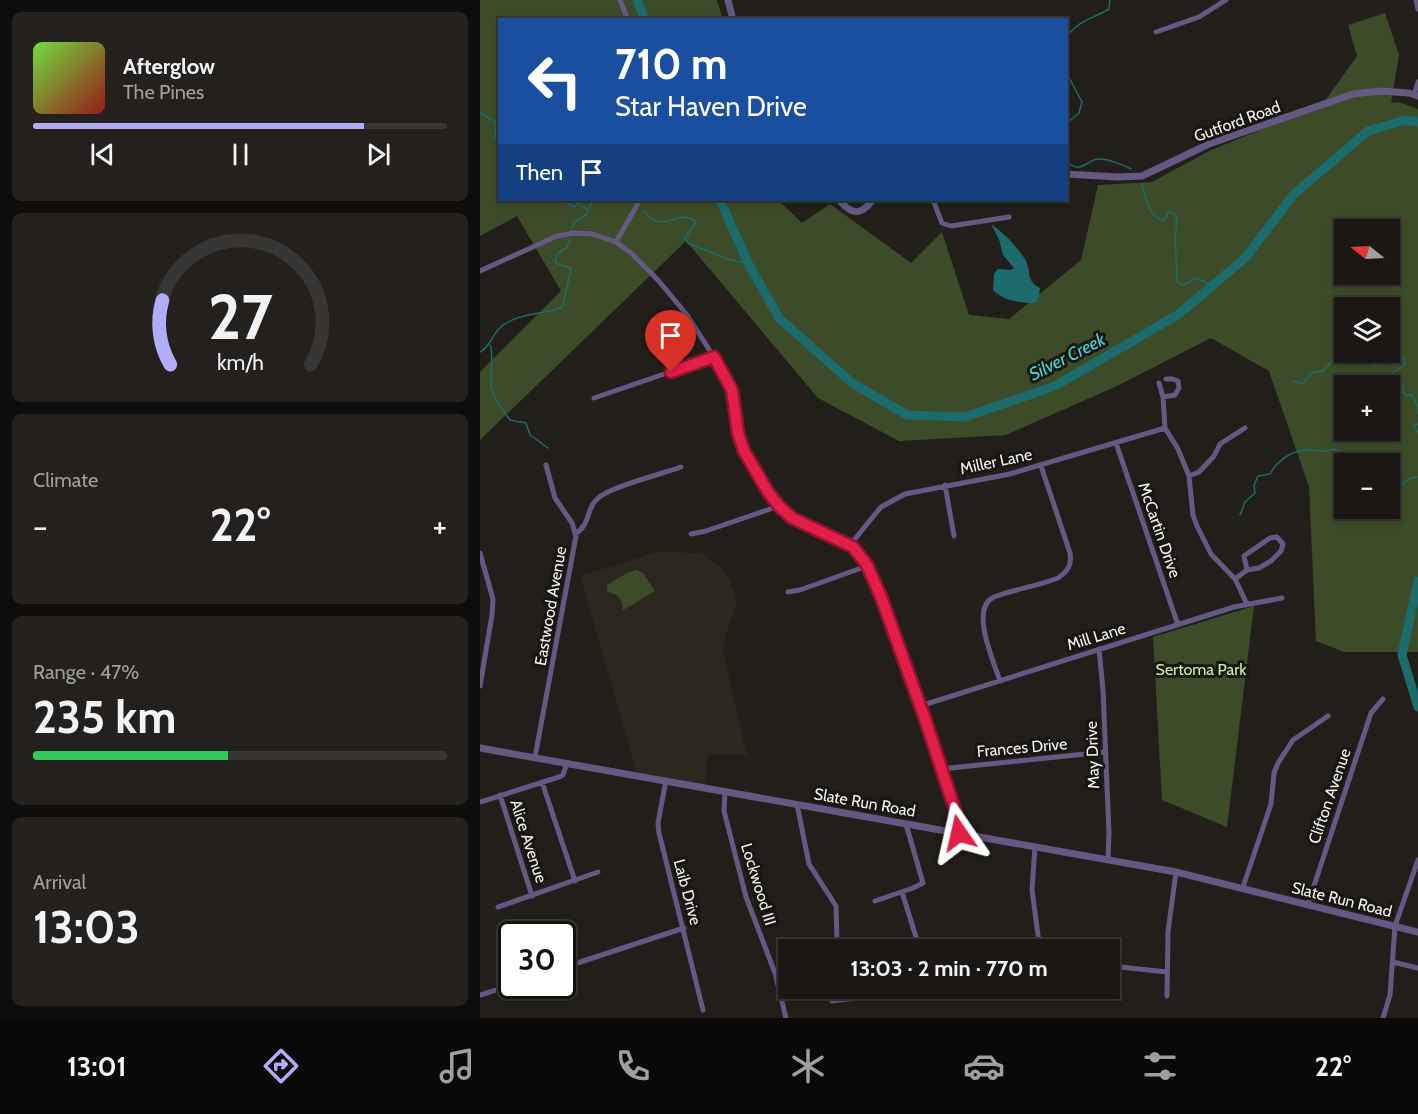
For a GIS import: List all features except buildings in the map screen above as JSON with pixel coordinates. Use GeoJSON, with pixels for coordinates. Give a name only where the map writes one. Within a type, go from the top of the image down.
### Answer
{"type":"FeatureCollection","features":[{"type":"Feature","properties":{"kind":"street"},"geometry":{"type":"LineString","coordinates":[[620,0],[626,18]]}},
{"type":"Feature","properties":{"kind":"street"},"geometry":{"type":"LineString","coordinates":[[728,0],[732,18]]}},
{"type":"Feature","properties":{"kind":"street"},"geometry":{"type":"LineString","coordinates":[[1156,32],[1199,17],[1226,0]]}},
{"type":"Feature","properties":{"kind":"street"},"geometry":{"type":"LineString","coordinates":[[1416,0],[1418,9]]}},
{"type":"Feature","properties":{"kind":"street"},"geometry":{"type":"LineString","coordinates":[[1416,95],[1418,82]]}},
{"type":"Feature","properties":{"kind":"street","name":"Gutford Road"},"geometry":{"type":"LineString","coordinates":[[1068,174],[1142,176],[1209,144],[1353,94],[1381,90],[1416,95]]}},
{"type":"Feature","properties":{"kind":"street"},"geometry":{"type":"LineString","coordinates":[[616,242],[639,201]]}},
{"type":"Feature","properties":{"kind":"street"},"geometry":{"type":"LineString","coordinates":[[840,201],[856,212],[863,210],[872,201]]}},
{"type":"Feature","properties":{"kind":"street"},"geometry":{"type":"LineString","coordinates":[[933,201],[942,223],[951,226],[1009,217]]}},
{"type":"Feature","properties":{"kind":"street"},"geometry":{"type":"LineString","coordinates":[[480,271],[557,236],[574,233],[592,234],[616,242],[631,253],[658,280],[687,315],[732,390],[738,433],[748,460],[768,492],[779,506],[800,522],[850,544],[867,566],[881,597],[920,706],[956,813],[959,833]]}},
{"type":"Feature","properties":{"kind":"street"},"geometry":{"type":"LineString","coordinates":[[594,398],[714,357]]}},
{"type":"Feature","properties":{"kind":"street"},"geometry":{"type":"LineString","coordinates":[[1163,397],[1174,395],[1179,388],[1178,381],[1166,379]]}},
{"type":"Feature","properties":{"kind":"street"},"geometry":{"type":"LineString","coordinates":[[1159,383],[1163,397],[1165,428],[1178,449],[1189,476],[1193,515],[1203,541],[1218,562],[1235,579],[1246,604]]}},
{"type":"Feature","properties":{"kind":"street","name":"Miller Lane"},"geometry":{"type":"LineString","coordinates":[[850,544],[885,504],[905,494],[1010,474],[1165,428]]}},
{"type":"Feature","properties":{"kind":"street"},"geometry":{"type":"LineString","coordinates":[[1189,476],[1203,468],[1214,456],[1220,444],[1245,428]]}},
{"type":"Feature","properties":{"kind":"street","name":"McCartin Drive"},"geometry":{"type":"LineString","coordinates":[[1116,443],[1178,625]]}},
{"type":"Feature","properties":{"kind":"street","name":"Eastwood Avenue"},"geometry":{"type":"LineString","coordinates":[[535,757],[576,534],[572,523],[555,498],[546,465]]}},
{"type":"Feature","properties":{"kind":"street"},"geometry":{"type":"LineString","coordinates":[[1000,681],[982,624],[986,605],[995,597],[1058,578],[1066,572],[1070,565],[1070,553],[1041,466]]}},
{"type":"Feature","properties":{"kind":"street"},"geometry":{"type":"LineString","coordinates":[[576,534],[585,526],[591,507],[602,494],[681,467]]}},
{"type":"Feature","properties":{"kind":"street"},"geometry":{"type":"LineString","coordinates":[[945,485],[954,536]]}},
{"type":"Feature","properties":{"kind":"street"},"geometry":{"type":"LineString","coordinates":[[691,534],[779,506]]}},
{"type":"Feature","properties":{"kind":"street"},"geometry":{"type":"LineString","coordinates":[[1235,579],[1247,570],[1259,568],[1271,561],[1282,547],[1281,540],[1277,537],[1270,538],[1244,556],[1247,570]]}},
{"type":"Feature","properties":{"kind":"street"},"geometry":{"type":"LineString","coordinates":[[480,553],[493,600],[480,686]]}},
{"type":"Feature","properties":{"kind":"street"},"geometry":{"type":"LineString","coordinates":[[789,592],[867,566]]}},
{"type":"Feature","properties":{"kind":"street","name":"Mill Lane"},"geometry":{"type":"LineString","coordinates":[[920,706],[1246,604],[1282,598]]}},
{"type":"Feature","properties":{"kind":"street","name":"May Drive"},"geometry":{"type":"LineString","coordinates":[[1099,650],[1103,690],[1108,860]]}},
{"type":"Feature","properties":{"kind":"street","name":"Clifton Avenue"},"geometry":{"type":"LineString","coordinates":[[1308,904],[1371,713],[1383,699]]}},
{"type":"Feature","properties":{"kind":"street"},"geometry":{"type":"LineString","coordinates":[[1242,887],[1271,804],[1278,763],[1289,744],[1297,736],[1328,717]]}},
{"type":"Feature","properties":{"kind":"street","name":"Slate Run Road"},"geometry":{"type":"LineString","coordinates":[[480,747],[1176,872],[1418,932]]}},
{"type":"Feature","properties":{"kind":"street","name":"Frances Drive"},"geometry":{"type":"LineString","coordinates":[[941,769],[1104,752]]}},
{"type":"Feature","properties":{"kind":"street"},"geometry":{"type":"LineString","coordinates":[[480,802],[563,775],[567,763]]}},
{"type":"Feature","properties":{"kind":"street","name":"Laib Drive"},"geometry":{"type":"LineString","coordinates":[[666,780],[658,823],[659,833],[703,1010]]}},
{"type":"Feature","properties":{"kind":"street"},"geometry":{"type":"LineString","coordinates":[[542,783],[575,881]]}},
{"type":"Feature","properties":{"kind":"street","name":"Lockwood III"},"geometry":{"type":"LineString","coordinates":[[725,791],[724,811],[746,897],[775,973],[786,1018]]}},
{"type":"Feature","properties":{"kind":"street","name":"Alice Avenue"},"geometry":{"type":"LineString","coordinates":[[500,795],[532,896]]}},
{"type":"Feature","properties":{"kind":"street"},"geometry":{"type":"LineString","coordinates":[[797,804],[809,864],[836,906],[837,939]]}},
{"type":"Feature","properties":{"kind":"street"},"geometry":{"type":"LineString","coordinates":[[875,901],[923,883],[906,824]]}},
{"type":"Feature","properties":{"kind":"street"},"geometry":{"type":"LineString","coordinates":[[1035,847],[1032,890],[1039,939]]}},
{"type":"Feature","properties":{"kind":"street"},"geometry":{"type":"LineString","coordinates":[[1383,1018],[1390,995],[1395,927],[1418,860]]}},
{"type":"Feature","properties":{"kind":"street"},"geometry":{"type":"LineString","coordinates":[[498,907],[598,872]]}},
{"type":"Feature","properties":{"kind":"street"},"geometry":{"type":"LineString","coordinates":[[1167,996],[1168,932],[1176,872]]}},
{"type":"Feature","properties":{"kind":"street"},"geometry":{"type":"LineString","coordinates":[[902,892],[917,939]]}},
{"type":"Feature","properties":{"kind":"street"},"geometry":{"type":"LineString","coordinates":[[576,963],[684,928]]}},
{"type":"Feature","properties":{"kind":"street"},"geometry":{"type":"LineString","coordinates":[[1393,962],[1418,968]]}},
{"type":"Feature","properties":{"kind":"street"},"geometry":{"type":"LineString","coordinates":[[1120,967],[1167,972]]}},
{"type":"Feature","properties":{"kind":"street"},"geometry":{"type":"LineString","coordinates":[[480,995],[498,989]]}},
{"type":"Feature","properties":{"kind":"street"},"geometry":{"type":"LineString","coordinates":[[832,1001],[848,999]]}},
{"type":"Feature","properties":{"kind":"shaded area"},"geometry":{"type":"Polygon","coordinates":[[[656,552],[697,553],[706,556],[720,566],[735,595],[736,606],[724,639],[723,652],[747,755],[708,754],[705,785],[637,772],[580,576],[656,552]]]}},
{"type":"Feature","properties":{"kind":"green space"},"geometry":{"type":"Polygon","coordinates":[[[480,0],[717,0],[723,18],[498,18],[498,201],[779,201],[802,223],[830,204],[911,263],[942,232],[969,315],[1009,319],[1081,260],[1098,185],[1152,182],[1209,151],[1322,105],[1357,56],[1348,25],[1385,13],[1399,55],[1391,103],[1398,102],[1418,109],[1418,652],[1344,652],[1316,641],[1309,487],[1269,371],[1211,338],[1117,386],[1006,435],[899,441],[818,398],[686,241],[480,440],[480,372],[561,291],[517,216],[480,236],[480,0]]]}},
{"type":"Feature","properties":{"kind":"green space"},"geometry":{"type":"Polygon","coordinates":[[[636,570],[643,573],[655,591],[641,597],[642,599],[623,610],[619,598],[607,592],[607,585],[636,570]]]}},
{"type":"Feature","properties":{"kind":"green space","name":"Sertoma Park"},"geometry":{"type":"Polygon","coordinates":[[[1254,606],[1227,827],[1162,800],[1153,637],[1254,606]]]}},
{"type":"Feature","properties":{"kind":"water"},"geometry":{"type":"Polygon","coordinates":[[[991,224],[1010,240],[1025,259],[1032,282],[1040,288],[1038,301],[1035,303],[1012,301],[993,290],[994,274],[998,269],[1011,270],[1014,268],[1003,255],[999,239],[991,224]]]}},
{"type":"Feature","properties":{"kind":"waterway","name":"Silver Creek"},"geometry":{"type":"LineString","coordinates":[[637,0],[644,18]]}},
{"type":"Feature","properties":{"kind":"waterway"},"geometry":{"type":"LineString","coordinates":[[1068,35],[1081,23],[1109,9],[1110,0]]}},
{"type":"Feature","properties":{"kind":"waterway"},"geometry":{"type":"LineString","coordinates":[[1068,76],[1082,102],[1079,113],[1068,122]]}},
{"type":"Feature","properties":{"kind":"waterway"},"geometry":{"type":"LineString","coordinates":[[480,113],[496,122],[495,137],[498,140]]}},
{"type":"Feature","properties":{"kind":"waterway","name":"Silver Creek"},"geometry":{"type":"LineString","coordinates":[[720,201],[748,263],[779,318],[852,383],[907,415],[965,417],[1055,386],[1179,314],[1246,257],[1294,194],[1368,131],[1405,120],[1418,122]]}},
{"type":"Feature","properties":{"kind":"waterway"},"geometry":{"type":"LineString","coordinates":[[1068,163],[1080,167],[1093,160],[1101,159],[1131,169]]}},
{"type":"Feature","properties":{"kind":"waterway"},"geometry":{"type":"LineString","coordinates":[[1142,185],[1148,206],[1154,215],[1164,221],[1169,212],[1176,215],[1177,282],[1183,285],[1197,278],[1212,286]]}},
{"type":"Feature","properties":{"kind":"waterway"},"geometry":{"type":"LineString","coordinates":[[566,201],[574,207],[578,203],[588,210]]}},
{"type":"Feature","properties":{"kind":"waterway"},"geometry":{"type":"LineString","coordinates":[[571,230],[574,222],[586,215],[593,201]]}},
{"type":"Feature","properties":{"kind":"waterway"},"geometry":{"type":"LineString","coordinates":[[643,210],[660,222],[691,218],[696,222],[685,238],[688,243],[730,260],[748,263]]}},
{"type":"Feature","properties":{"kind":"waterway"},"geometry":{"type":"LineString","coordinates":[[480,352],[487,347],[499,329],[508,322],[563,306],[571,268],[555,263],[557,255],[567,248],[570,239]]}},
{"type":"Feature","properties":{"kind":"waterway"},"geometry":{"type":"LineString","coordinates":[[490,345],[491,386],[496,399],[510,420],[526,423],[530,435],[548,448]]}},
{"type":"Feature","properties":{"kind":"waterway"},"geometry":{"type":"LineString","coordinates":[[1400,357],[1405,360],[1403,366],[1390,375],[1391,383],[1401,383],[1404,388],[1402,391],[1406,395],[1412,395],[1418,406]]}},
{"type":"Feature","properties":{"kind":"waterway"},"geometry":{"type":"LineString","coordinates":[[1292,381],[1303,384],[1311,373],[1324,370],[1334,359]]}},
{"type":"Feature","properties":{"kind":"waterway"},"geometry":{"type":"LineString","coordinates":[[1374,363],[1375,366],[1382,363]]}},
{"type":"Feature","properties":{"kind":"waterway"},"geometry":{"type":"LineString","coordinates":[[1418,407],[1418,414]]}},
{"type":"Feature","properties":{"kind":"waterway"},"geometry":{"type":"LineString","coordinates":[[1418,424],[1414,426],[1418,432]]}},
{"type":"Feature","properties":{"kind":"waterway"},"geometry":{"type":"LineString","coordinates":[[1240,515],[1245,502],[1255,493],[1254,485],[1258,476],[1270,474],[1280,461],[1289,455],[1305,450],[1334,449],[1342,453]]}},
{"type":"Feature","properties":{"kind":"waterway"},"geometry":{"type":"LineString","coordinates":[[1400,488],[1407,480],[1418,477]]}},
{"type":"Feature","properties":{"kind":"waterway","name":"Silver Creek"},"geometry":{"type":"LineString","coordinates":[[1418,581],[1402,655],[1418,707]]}},
{"type":"Feature","properties":{"kind":"route"},"geometry":{"type":"LineString","coordinates":[[671,372],[714,357],[730,382],[738,433],[744,451],[757,477],[768,492],[792,518],[853,547],[867,565],[881,597],[925,719],[956,813],[959,833]]}}]}
